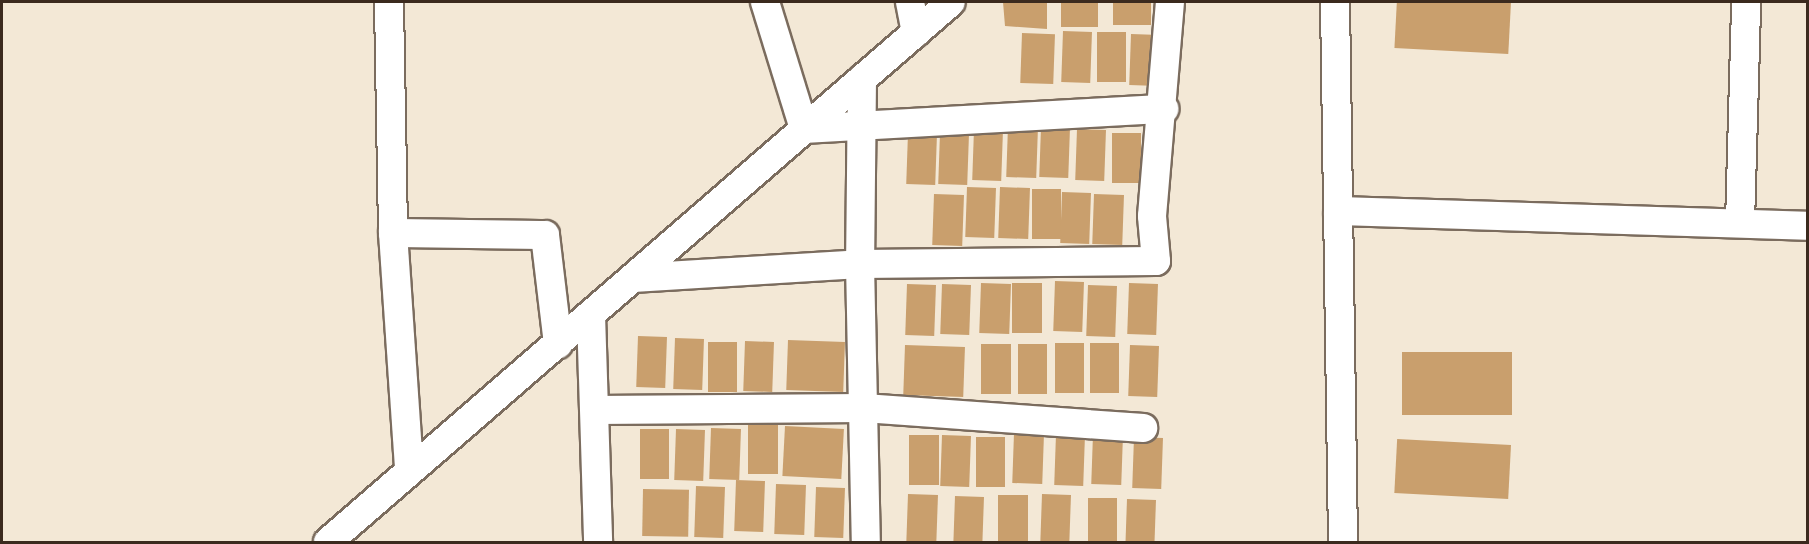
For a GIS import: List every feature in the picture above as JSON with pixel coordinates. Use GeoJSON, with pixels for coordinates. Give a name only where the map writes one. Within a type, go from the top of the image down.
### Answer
{"type":"FeatureCollection","features":[{"type":"Feature","properties":{"kind":"street"},"geometry":{"type":"LineString","coordinates":[[389,2],[393,232],[409,470]]}},
{"type":"Feature","properties":{"kind":"street"},"geometry":{"type":"LineString","coordinates":[[765,2],[804,129]]}},
{"type":"Feature","properties":{"kind":"street"},"geometry":{"type":"LineString","coordinates":[[910,2],[916,32]]}},
{"type":"Feature","properties":{"kind":"street"},"geometry":{"type":"LineString","coordinates":[[328,543],[409,470],[558,344],[951,2]]}},
{"type":"Feature","properties":{"kind":"street"},"geometry":{"type":"LineString","coordinates":[[633,278],[860,264],[1156,261],[1152,216],[1164,109],[1170,2]]}},
{"type":"Feature","properties":{"kind":"street"},"geometry":{"type":"LineString","coordinates":[[1335,2],[1343,543]]}},
{"type":"Feature","properties":{"kind":"street"},"geometry":{"type":"LineString","coordinates":[[1740,223],[1746,2]]}},
{"type":"Feature","properties":{"kind":"street"},"geometry":{"type":"LineString","coordinates":[[862,79],[860,264],[867,543]]}},
{"type":"Feature","properties":{"kind":"street"},"geometry":{"type":"LineString","coordinates":[[804,129],[862,128],[1164,109]]}},
{"type":"Feature","properties":{"kind":"street"},"geometry":{"type":"LineString","coordinates":[[1338,211],[1808,226]]}},
{"type":"Feature","properties":{"kind":"street"},"geometry":{"type":"LineString","coordinates":[[393,232],[545,235],[558,344]]}},
{"type":"Feature","properties":{"kind":"street"},"geometry":{"type":"LineString","coordinates":[[591,315],[598,543]]}},
{"type":"Feature","properties":{"kind":"street"},"geometry":{"type":"LineString","coordinates":[[595,410],[864,408],[1143,428]]}},
{"type":"Feature","properties":{"kind":"building"},"geometry":{"type":"Polygon","coordinates":[[[1003,2],[1047,2],[1047,29],[1005,26],[1003,2]]]}},
{"type":"Feature","properties":{"kind":"building"},"geometry":{"type":"Polygon","coordinates":[[[1061,2],[1098,2],[1098,27],[1061,27],[1061,2]]]}},
{"type":"Feature","properties":{"kind":"building"},"geometry":{"type":"Polygon","coordinates":[[[1113,2],[1151,2],[1151,25],[1113,25],[1113,2]]]}},
{"type":"Feature","properties":{"kind":"building"},"geometry":{"type":"Polygon","coordinates":[[[1397,2],[1511,2],[1508,54],[1394,48],[1397,2]]]}},
{"type":"Feature","properties":{"kind":"building"},"geometry":{"type":"Polygon","coordinates":[[[1063,31],[1092,32],[1090,83],[1061,82],[1063,31]]]}},
{"type":"Feature","properties":{"kind":"building"},"geometry":{"type":"Polygon","coordinates":[[[1097,32],[1126,32],[1126,82],[1097,82],[1097,32]]]}},
{"type":"Feature","properties":{"kind":"building"},"geometry":{"type":"Polygon","coordinates":[[[1022,33],[1055,34],[1053,84],[1020,83],[1022,33]]]}},
{"type":"Feature","properties":{"kind":"building"},"geometry":{"type":"Polygon","coordinates":[[[1131,34],[1160,35],[1158,86],[1129,85],[1131,34]]]}},
{"type":"Feature","properties":{"kind":"building"},"geometry":{"type":"Polygon","coordinates":[[[1008,126],[1038,127],[1036,178],[1006,177],[1008,126]]]}},
{"type":"Feature","properties":{"kind":"building"},"geometry":{"type":"Polygon","coordinates":[[[1041,127],[1070,128],[1068,178],[1039,177],[1041,127]]]}},
{"type":"Feature","properties":{"kind":"building"},"geometry":{"type":"Polygon","coordinates":[[[974,129],[1003,130],[1001,181],[972,180],[974,129]]]}},
{"type":"Feature","properties":{"kind":"building"},"geometry":{"type":"Polygon","coordinates":[[[1077,129],[1106,130],[1104,181],[1075,180],[1077,129]]]}},
{"type":"Feature","properties":{"kind":"building"},"geometry":{"type":"Polygon","coordinates":[[[908,133],[937,134],[935,185],[906,184],[908,133]]]}},
{"type":"Feature","properties":{"kind":"building"},"geometry":{"type":"Polygon","coordinates":[[[940,133],[969,134],[967,185],[938,184],[940,133]]]}},
{"type":"Feature","properties":{"kind":"building"},"geometry":{"type":"Polygon","coordinates":[[[1112,133],[1141,133],[1141,183],[1112,183],[1112,133]]]}},
{"type":"Feature","properties":{"kind":"building"},"geometry":{"type":"Polygon","coordinates":[[[967,187],[996,188],[994,238],[965,237],[967,187]]]}},
{"type":"Feature","properties":{"kind":"building"},"geometry":{"type":"Polygon","coordinates":[[[1000,187],[1030,188],[1028,239],[998,238],[1000,187]]]}},
{"type":"Feature","properties":{"kind":"building"},"geometry":{"type":"Polygon","coordinates":[[[1032,189],[1061,189],[1061,239],[1032,239],[1032,189]]]}},
{"type":"Feature","properties":{"kind":"building"},"geometry":{"type":"Polygon","coordinates":[[[1062,192],[1091,193],[1089,244],[1060,243],[1062,192]]]}},
{"type":"Feature","properties":{"kind":"building"},"geometry":{"type":"Polygon","coordinates":[[[934,194],[964,195],[962,246],[932,245],[934,194]]]}},
{"type":"Feature","properties":{"kind":"building"},"geometry":{"type":"Polygon","coordinates":[[[1094,194],[1124,195],[1122,245],[1092,244],[1094,194]]]}},
{"type":"Feature","properties":{"kind":"building"},"geometry":{"type":"Polygon","coordinates":[[[1055,281],[1084,282],[1082,332],[1053,331],[1055,281]]]}},
{"type":"Feature","properties":{"kind":"building"},"geometry":{"type":"Polygon","coordinates":[[[981,283],[1011,284],[1009,334],[979,333],[981,283]]]}},
{"type":"Feature","properties":{"kind":"building"},"geometry":{"type":"Polygon","coordinates":[[[1012,283],[1042,283],[1042,333],[1012,333],[1012,283]]]}},
{"type":"Feature","properties":{"kind":"building"},"geometry":{"type":"Polygon","coordinates":[[[1129,283],[1158,284],[1156,335],[1127,334],[1129,283]]]}},
{"type":"Feature","properties":{"kind":"building"},"geometry":{"type":"Polygon","coordinates":[[[907,284],[936,285],[934,336],[905,335],[907,284]]]}},
{"type":"Feature","properties":{"kind":"building"},"geometry":{"type":"Polygon","coordinates":[[[942,284],[971,285],[969,335],[940,334],[942,284]]]}},
{"type":"Feature","properties":{"kind":"building"},"geometry":{"type":"Polygon","coordinates":[[[1088,285],[1117,286],[1115,337],[1086,336],[1088,285]]]}},
{"type":"Feature","properties":{"kind":"building"},"geometry":{"type":"Polygon","coordinates":[[[638,336],[667,337],[665,388],[636,387],[638,336]]]}},
{"type":"Feature","properties":{"kind":"building"},"geometry":{"type":"Polygon","coordinates":[[[675,338],[704,339],[702,390],[673,389],[675,338]]]}},
{"type":"Feature","properties":{"kind":"building"},"geometry":{"type":"Polygon","coordinates":[[[788,340],[845,342],[843,392],[786,390],[788,340]]]}},
{"type":"Feature","properties":{"kind":"building"},"geometry":{"type":"Polygon","coordinates":[[[745,341],[774,342],[772,392],[743,391],[745,341]]]}},
{"type":"Feature","properties":{"kind":"building"},"geometry":{"type":"Polygon","coordinates":[[[708,342],[737,342],[737,392],[708,392],[708,342]]]}},
{"type":"Feature","properties":{"kind":"building"},"geometry":{"type":"Polygon","coordinates":[[[1055,343],[1084,343],[1084,393],[1055,393],[1055,343]]]}},
{"type":"Feature","properties":{"kind":"building"},"geometry":{"type":"Polygon","coordinates":[[[1090,343],[1119,343],[1119,393],[1090,393],[1090,343]]]}},
{"type":"Feature","properties":{"kind":"building"},"geometry":{"type":"Polygon","coordinates":[[[981,344],[1011,344],[1011,394],[981,394],[981,344]]]}},
{"type":"Feature","properties":{"kind":"building"},"geometry":{"type":"Polygon","coordinates":[[[1018,344],[1047,344],[1047,394],[1018,394],[1018,344]]]}},
{"type":"Feature","properties":{"kind":"building"},"geometry":{"type":"Polygon","coordinates":[[[905,345],[965,347],[963,397],[903,395],[905,345]]]}},
{"type":"Feature","properties":{"kind":"building"},"geometry":{"type":"Polygon","coordinates":[[[1130,345],[1159,346],[1157,397],[1128,396],[1130,345]]]}},
{"type":"Feature","properties":{"kind":"building"},"geometry":{"type":"Polygon","coordinates":[[[1402,352],[1512,352],[1512,415],[1402,415],[1402,352]]]}},
{"type":"Feature","properties":{"kind":"building"},"geometry":{"type":"Polygon","coordinates":[[[748,424],[778,424],[778,474],[748,474],[748,424]]]}},
{"type":"Feature","properties":{"kind":"building"},"geometry":{"type":"Polygon","coordinates":[[[785,426],[844,429],[841,479],[782,476],[785,426]]]}},
{"type":"Feature","properties":{"kind":"building"},"geometry":{"type":"Polygon","coordinates":[[[711,428],[741,429],[739,480],[709,479],[711,428]]]}},
{"type":"Feature","properties":{"kind":"building"},"geometry":{"type":"Polygon","coordinates":[[[640,429],[669,429],[669,479],[640,479],[640,429]]]}},
{"type":"Feature","properties":{"kind":"building"},"geometry":{"type":"Polygon","coordinates":[[[676,429],[705,430],[703,481],[674,480],[676,429]]]}},
{"type":"Feature","properties":{"kind":"building"},"geometry":{"type":"Polygon","coordinates":[[[1014,433],[1044,434],[1042,484],[1012,483],[1014,433]]]}},
{"type":"Feature","properties":{"kind":"building"},"geometry":{"type":"Polygon","coordinates":[[[1056,434],[1085,435],[1083,486],[1054,485],[1056,434]]]}},
{"type":"Feature","properties":{"kind":"building"},"geometry":{"type":"Polygon","coordinates":[[[1093,434],[1123,435],[1121,485],[1091,484],[1093,434]]]}},
{"type":"Feature","properties":{"kind":"building"},"geometry":{"type":"Polygon","coordinates":[[[909,435],[939,435],[939,485],[909,485],[909,435]]]}},
{"type":"Feature","properties":{"kind":"building"},"geometry":{"type":"Polygon","coordinates":[[[942,435],[971,436],[969,487],[940,486],[942,435]]]}},
{"type":"Feature","properties":{"kind":"building"},"geometry":{"type":"Polygon","coordinates":[[[976,437],[1005,437],[1005,487],[976,487],[976,437]]]}},
{"type":"Feature","properties":{"kind":"building"},"geometry":{"type":"Polygon","coordinates":[[[1134,437],[1163,438],[1161,489],[1132,488],[1134,437]]]}},
{"type":"Feature","properties":{"kind":"building"},"geometry":{"type":"Polygon","coordinates":[[[1397,439],[1511,445],[1508,499],[1394,493],[1397,439]]]}},
{"type":"Feature","properties":{"kind":"building"},"geometry":{"type":"Polygon","coordinates":[[[736,480],[765,481],[763,532],[734,531],[736,480]]]}},
{"type":"Feature","properties":{"kind":"building"},"geometry":{"type":"Polygon","coordinates":[[[776,484],[806,485],[804,535],[774,534],[776,484]]]}},
{"type":"Feature","properties":{"kind":"building"},"geometry":{"type":"Polygon","coordinates":[[[696,486],[725,487],[723,538],[694,537],[696,486]]]}},
{"type":"Feature","properties":{"kind":"building"},"geometry":{"type":"Polygon","coordinates":[[[816,487],[845,488],[843,538],[814,537],[816,487]]]}},
{"type":"Feature","properties":{"kind":"building"},"geometry":{"type":"Polygon","coordinates":[[[643,489],[689,490],[688,537],[642,536],[643,489]]]}},
{"type":"Feature","properties":{"kind":"building"},"geometry":{"type":"Polygon","coordinates":[[[908,494],[938,495],[936,542],[906,542],[908,494]]]}},
{"type":"Feature","properties":{"kind":"building"},"geometry":{"type":"Polygon","coordinates":[[[1042,494],[1071,495],[1069,542],[1040,542],[1042,494]]]}},
{"type":"Feature","properties":{"kind":"building"},"geometry":{"type":"Polygon","coordinates":[[[998,495],[1028,495],[1028,542],[998,542],[998,495]]]}},
{"type":"Feature","properties":{"kind":"building"},"geometry":{"type":"Polygon","coordinates":[[[955,496],[984,497],[982,542],[953,542],[955,496]]]}},
{"type":"Feature","properties":{"kind":"building"},"geometry":{"type":"Polygon","coordinates":[[[1088,498],[1117,498],[1117,542],[1088,542],[1088,498]]]}},
{"type":"Feature","properties":{"kind":"building"},"geometry":{"type":"Polygon","coordinates":[[[1127,499],[1156,500],[1155,542],[1125,542],[1127,499]]]}}]}
